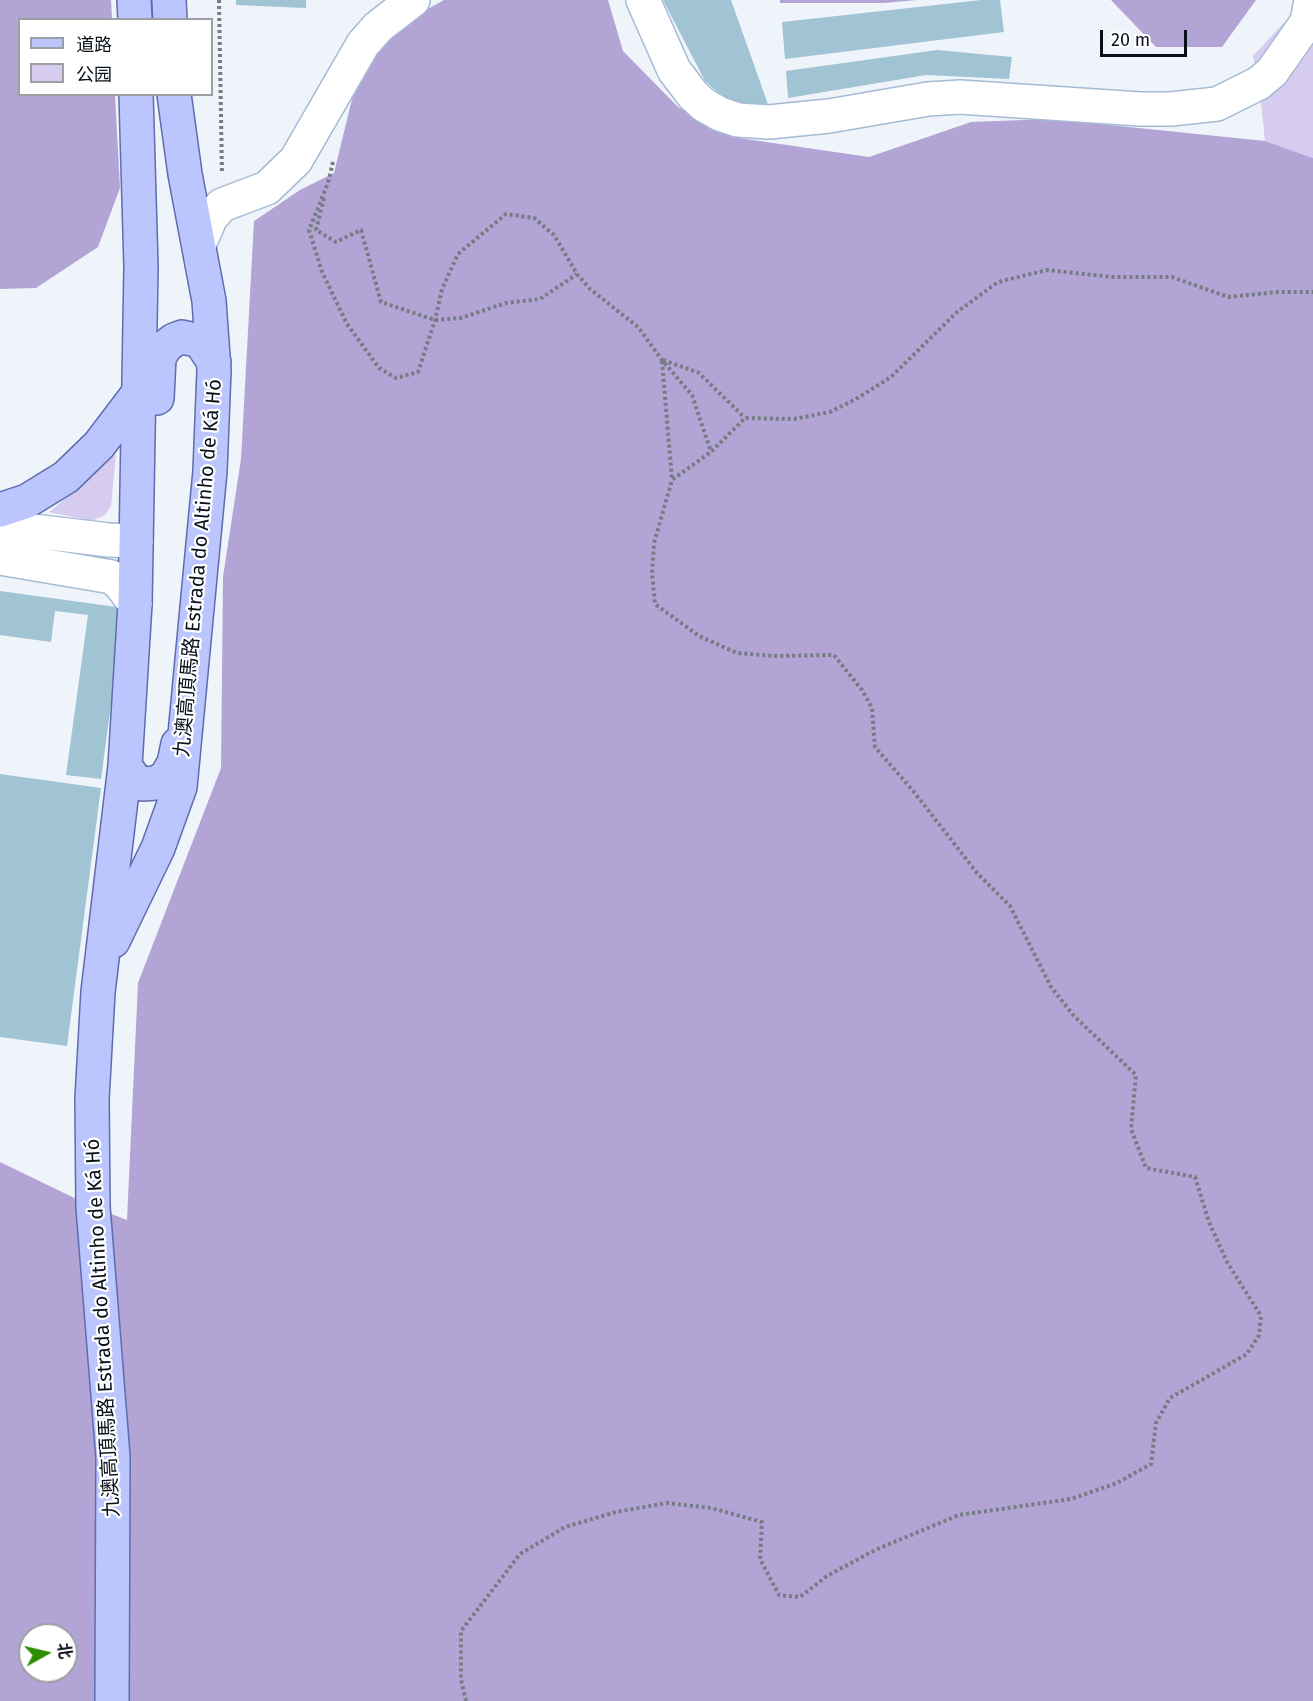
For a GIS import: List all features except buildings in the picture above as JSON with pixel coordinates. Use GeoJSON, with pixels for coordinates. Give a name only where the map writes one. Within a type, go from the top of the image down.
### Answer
{"type":"FeatureCollection","features":[{"type":"Feature","properties":{"kind":"main road"},"geometry":{"type":"LineString","coordinates":[[134,0],[135,18]]}},
{"type":"Feature","properties":{"kind":"main road"},"geometry":{"type":"LineString","coordinates":[[169,0],[170,18]]}},
{"type":"Feature","properties":{"kind":"main road","name":"九澳高頂馬路 Estrada do Altinho de Ká Hó"},"geometry":{"type":"LineString","coordinates":[[112,1701],[113,1457],[93,1207],[92,1100],[98,992],[125,766],[135,604],[141,267],[136,96]]}},
{"type":"Feature","properties":{"kind":"main road","name":"九澳高頂馬路 Estrada do Altinho de Ká Hó"},"geometry":{"type":"LineString","coordinates":[[98,992],[113,943],[158,848],[180,786],[210,471],[214,362],[209,301],[184,174],[174,96]]}},
{"type":"Feature","properties":{"kind":"main road"},"geometry":{"type":"LineString","coordinates":[[136,541],[148,515],[152,498],[159,358],[165,347],[182,337],[200,341],[214,362]]}},
{"type":"Feature","properties":{"kind":"main road"},"geometry":{"type":"LineString","coordinates":[[0,510],[27,501],[66,477],[99,445],[137,395]]}},
{"type":"Feature","properties":{"kind":"main road"},"geometry":{"type":"LineString","coordinates":[[125,766],[135,780],[143,784],[156,783],[166,777],[174,763],[189,698]]}},
{"type":"Feature","properties":{"kind":"street"},"geometry":{"type":"LineString","coordinates":[[199,245],[211,218],[222,205],[267,188],[296,160],[363,44],[378,27],[413,0]]}},
{"type":"Feature","properties":{"kind":"street"},"geometry":{"type":"LineString","coordinates":[[643,0],[674,70],[704,105],[738,120],[769,122],[818,117],[928,99],[960,97],[1140,109],[1171,109],[1217,104],[1259,83],[1272,72],[1307,22],[1311,0]]}},
{"type":"Feature","properties":{"kind":"street"},"geometry":{"type":"LineString","coordinates":[[0,526],[109,540],[136,541]]}},
{"type":"Feature","properties":{"kind":"street"},"geometry":{"type":"LineString","coordinates":[[0,558],[112,577],[135,604]]}},
{"type":"Feature","properties":{"kind":"path"},"geometry":{"type":"LineString","coordinates":[[219,0],[222,205]]}},
{"type":"Feature","properties":{"kind":"path"},"geometry":{"type":"LineString","coordinates":[[336,151],[316,230],[336,242],[361,230],[381,302],[435,320],[461,318],[506,303],[540,299],[577,274]]}},
{"type":"Feature","properties":{"kind":"path"},"geometry":{"type":"LineString","coordinates":[[328,183],[309,230],[322,272],[347,324],[379,368],[396,378],[418,372],[435,320],[442,289],[458,254],[506,214],[534,218],[554,235],[577,274],[590,289],[638,327],[692,395],[711,452]]}},
{"type":"Feature","properties":{"kind":"path"},"geometry":{"type":"LineString","coordinates":[[672,480],[711,452],[746,418],[794,419],[830,412],[856,399],[891,377],[957,312],[998,282],[1047,270],[1112,277],[1172,277],[1228,297],[1278,292],[1313,292]]}},
{"type":"Feature","properties":{"kind":"path"},"geometry":{"type":"LineString","coordinates":[[662,360],[699,373],[746,418]]}},
{"type":"Feature","properties":{"kind":"path"},"geometry":{"type":"LineString","coordinates":[[466,1701],[461,1680],[461,1631],[520,1554],[565,1527],[616,1512],[667,1503],[711,1508],[762,1522],[760,1559],[780,1595],[800,1597],[827,1576],[875,1550],[959,1515],[1071,1499],[1117,1483],[1151,1464],[1156,1423],[1170,1398],[1247,1354],[1259,1335],[1261,1316],[1227,1262],[1209,1222],[1195,1177],[1146,1168],[1131,1129],[1136,1075],[1074,1016],[1051,987],[1010,906],[977,873],[914,792],[875,747],[872,708],[862,690],[834,655],[775,656],[737,653],[699,636],[655,604],[652,573],[654,543],[672,480],[662,360]]}},
{"type":"Feature","properties":{"kind":"green space"},"geometry":{"type":"Polygon","coordinates":[[[1293,0],[1313,0],[1313,158],[1265,141],[1259,83],[1253,56],[1294,12],[1293,0]]]}},
{"type":"Feature","properties":{"kind":"green space"},"geometry":{"type":"Polygon","coordinates":[[[116,454],[111,506],[105,515],[92,521],[49,512],[86,482],[116,454]]]}},
{"type":"Feature","properties":{"kind":"shaded area"},"geometry":{"type":"Polygon","coordinates":[[[0,0],[111,0],[112,18],[18,18],[18,96],[115,96],[120,188],[98,247],[36,288],[0,289],[0,0]]]}},
{"type":"Feature","properties":{"kind":"shaded area"},"geometry":{"type":"Polygon","coordinates":[[[444,0],[608,0],[623,51],[678,107],[732,137],[869,157],[971,122],[1051,119],[1265,141],[1313,158],[1313,1701],[0,1701],[0,1162],[93,1207],[127,1220],[138,983],[221,768],[223,577],[241,459],[254,221],[300,190],[334,173],[352,99],[372,57],[417,15],[444,0]]]}},
{"type":"Feature","properties":{"kind":"shaded area"},"geometry":{"type":"Polygon","coordinates":[[[780,0],[917,0],[884,3],[780,3],[780,0]]]}},
{"type":"Feature","properties":{"kind":"shaded area"},"geometry":{"type":"Polygon","coordinates":[[[1111,0],[1256,0],[1222,47],[1156,47],[1111,0]]]}}]}
